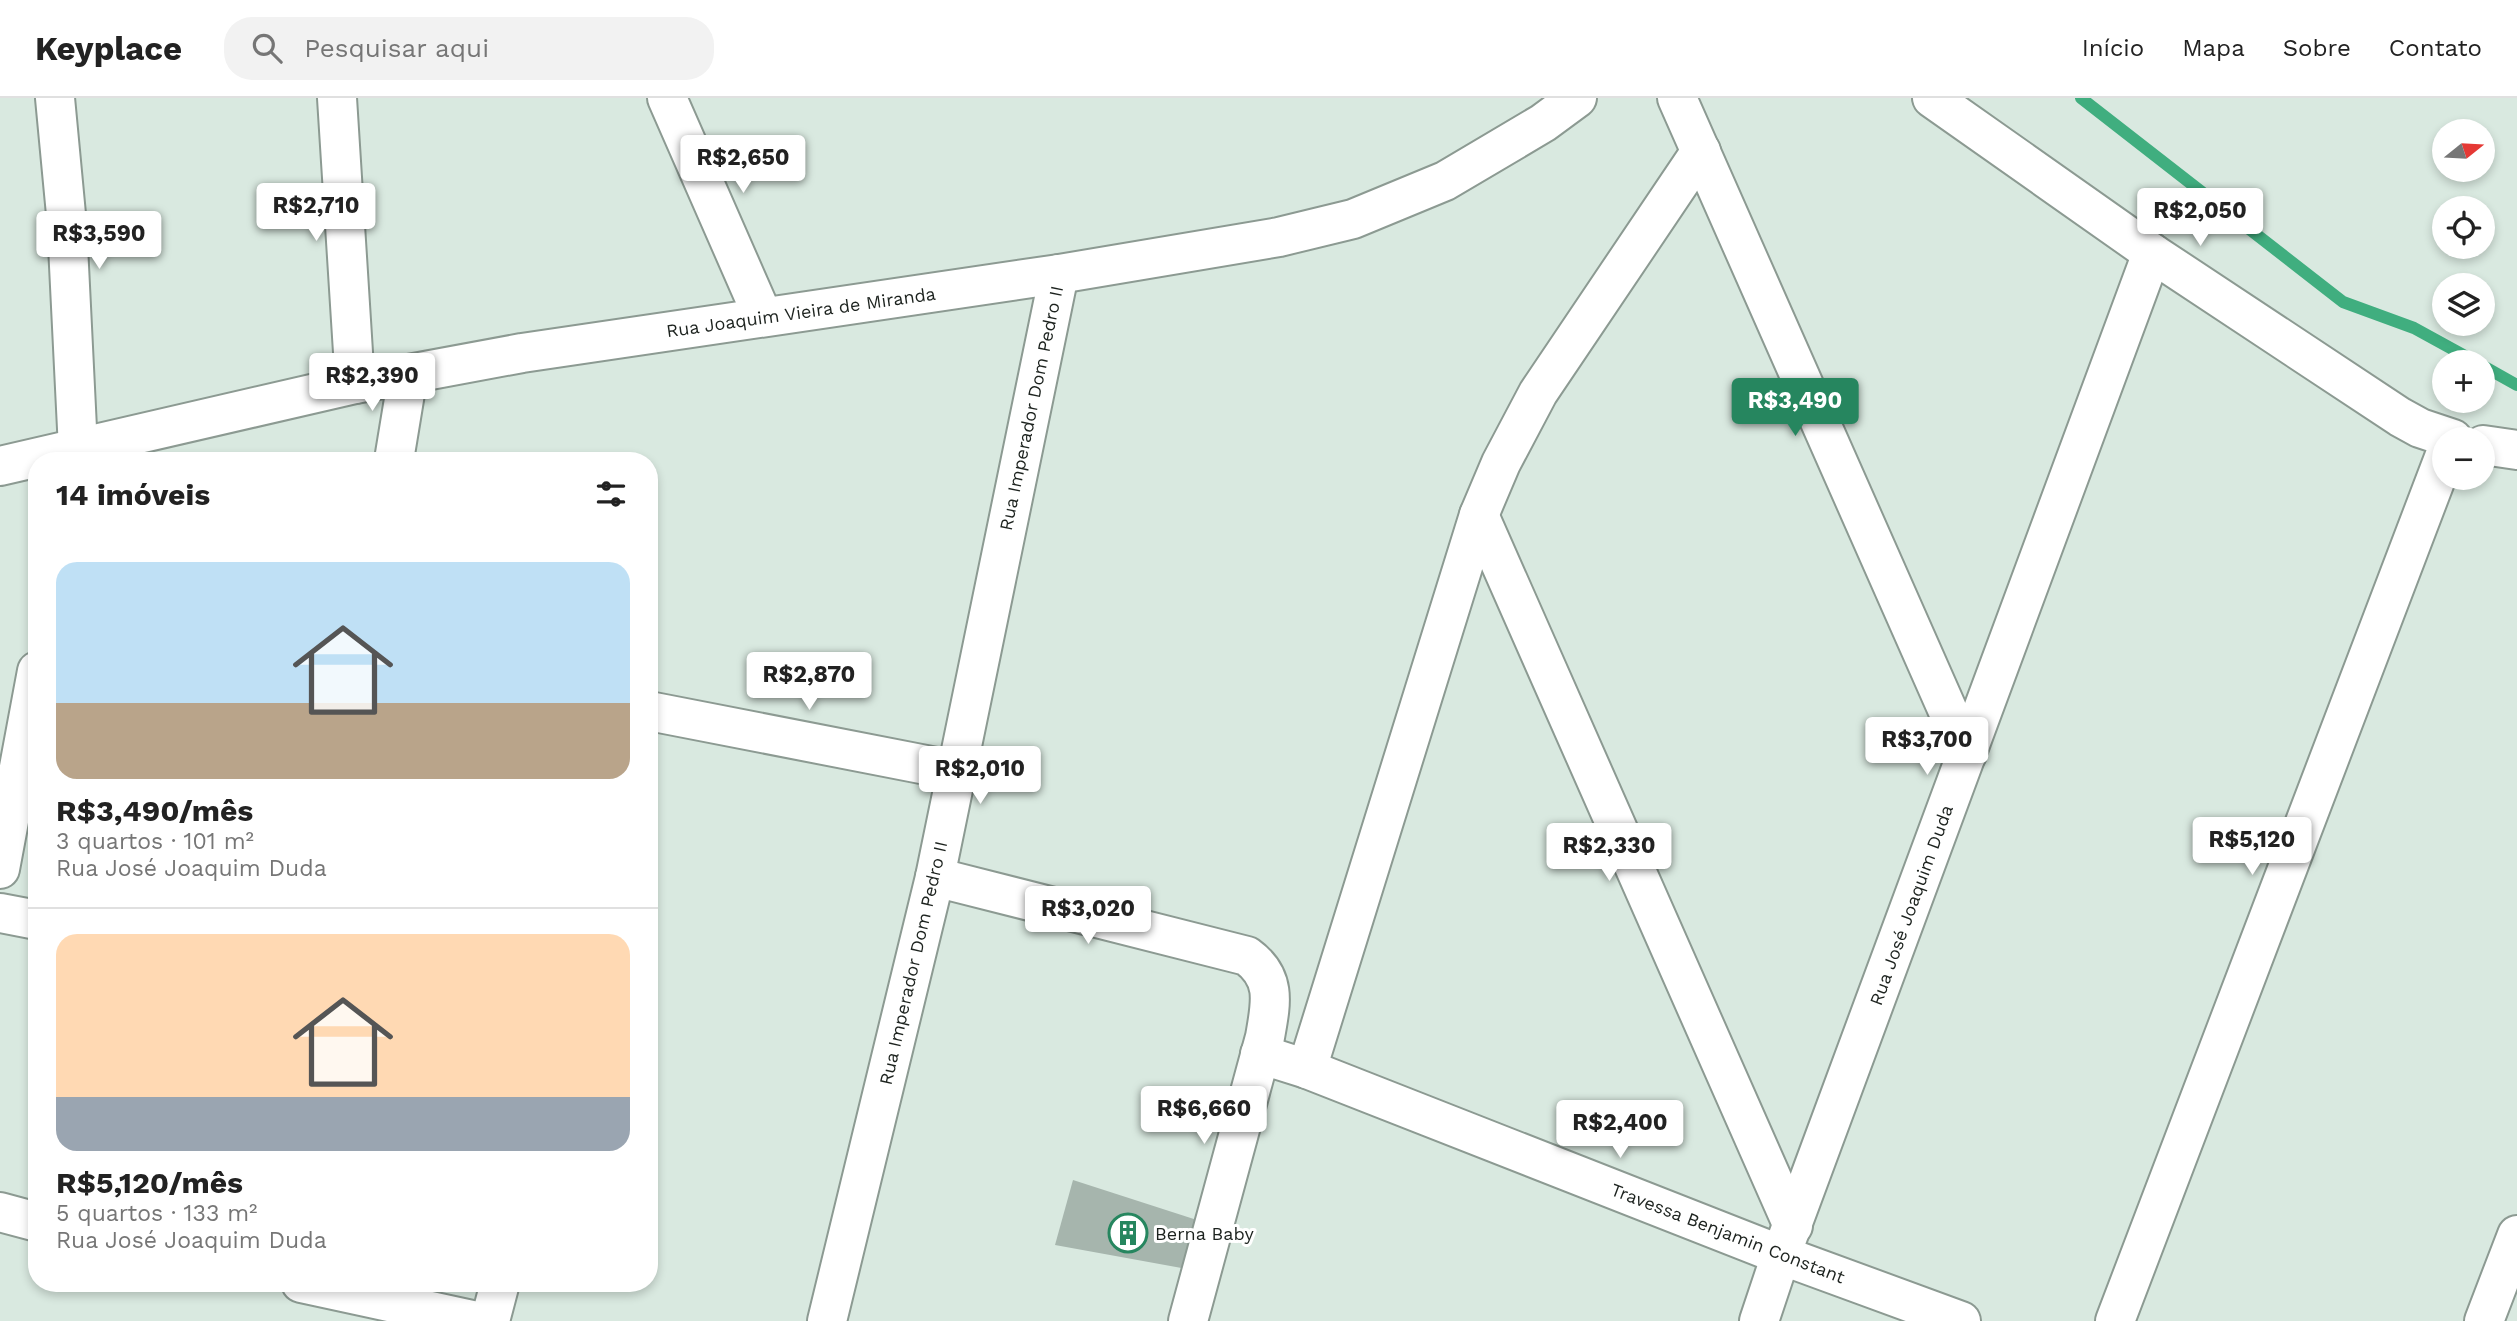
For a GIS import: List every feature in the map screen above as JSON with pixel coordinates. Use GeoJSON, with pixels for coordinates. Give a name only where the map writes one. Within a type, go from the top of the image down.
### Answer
{"type":"FeatureCollection","features":[{"type":"Feature","properties":{"kind":"street"},"geometry":{"type":"LineString","coordinates":[[55,98],[67,225],[77,452]]}},
{"type":"Feature","properties":{"kind":"street"},"geometry":{"type":"LineString","coordinates":[[337,98],[355,384]]}},
{"type":"Feature","properties":{"kind":"street"},"geometry":{"type":"LineString","coordinates":[[667,98],[764,317]]}},
{"type":"Feature","properties":{"kind":"street","name":"Rua Joaquim Vieira de Miranda"},"geometry":{"type":"LineString","coordinates":[[89,452],[355,384],[522,354],[1059,274],[1279,237],[1353,219],[1445,181],[1543,123],[1577,98]]}},
{"type":"Feature","properties":{"kind":"street"},"geometry":{"type":"LineString","coordinates":[[1677,98],[1967,754]]}},
{"type":"Feature","properties":{"kind":"street"},"geometry":{"type":"LineString","coordinates":[[1932,98],[2152,253],[2400,417],[2432,432]]}},
{"type":"Feature","properties":{"kind":"street"},"geometry":{"type":"LineString","coordinates":[[1307,1069],[1479,515],[1538,393],[1701,151]]}},
{"type":"Feature","properties":{"kind":"street","name":"Rua José Joaquim Duda"},"geometry":{"type":"LineString","coordinates":[[1759,1321],[2152,253]]}},
{"type":"Feature","properties":{"kind":"street","name":"Rua Imperador Dom Pedro II"},"geometry":{"type":"LineString","coordinates":[[827,1321],[935,877],[1059,274]]}},
{"type":"Feature","properties":{"kind":"street"},"geometry":{"type":"LineString","coordinates":[[395,452],[408,375]]}},
{"type":"Feature","properties":{"kind":"street"},"geometry":{"type":"LineString","coordinates":[[2495,447],[2517,450]]}},
{"type":"Feature","properties":{"kind":"street","name":"Rua Joaquim Vieira de Miranda"},"geometry":{"type":"LineString","coordinates":[[0,466],[28,462]]}},
{"type":"Feature","properties":{"kind":"street"},"geometry":{"type":"LineString","coordinates":[[2115,1321],[2432,489]]}},
{"type":"Feature","properties":{"kind":"street"},"geometry":{"type":"LineString","coordinates":[[1479,515],[1787,1240]]}},
{"type":"Feature","properties":{"kind":"street"},"geometry":{"type":"LineString","coordinates":[[658,713],[957,771]]}},
{"type":"Feature","properties":{"kind":"street"},"geometry":{"type":"LineString","coordinates":[[0,869],[28,719]]}},
{"type":"Feature","properties":{"kind":"street"},"geometry":{"type":"LineString","coordinates":[[935,877],[1248,956],[1263,968],[1269,984],[1270,1010],[1188,1321]]}},
{"type":"Feature","properties":{"kind":"street"},"geometry":{"type":"LineString","coordinates":[[0,913],[28,918]]}},
{"type":"Feature","properties":{"kind":"street","name":"Travessa Benjamin Constant"},"geometry":{"type":"LineString","coordinates":[[1260,1054],[1787,1240],[1961,1321]]}},
{"type":"Feature","properties":{"kind":"street"},"geometry":{"type":"LineString","coordinates":[[0,1212],[28,1220]]}},
{"type":"Feature","properties":{"kind":"street"},"geometry":{"type":"LineString","coordinates":[[2484,1321],[2517,1235]]}},
{"type":"Feature","properties":{"kind":"street"},"geometry":{"type":"LineString","coordinates":[[343,1292],[477,1321]]}},
{"type":"Feature","properties":{"kind":"street"},"geometry":{"type":"LineString","coordinates":[[490,1321],[498,1292]]}},
{"type":"Feature","properties":{"kind":"building","name":"Berna Baby"},"geometry":{"type":"Polygon","coordinates":[[[1073,1180],[1200,1221],[1187,1269],[1055,1245],[1073,1180]]]}},
{"type":"Feature","properties":{"kind":"waterway"},"geometry":{"type":"LineString","coordinates":[[2081,98],[2343,302],[2414,328],[2454,350]]}},
{"type":"Feature","properties":{"kind":"waterway"},"geometry":{"type":"LineString","coordinates":[[2495,373],[2517,385]]}},
{"type":"Feature","properties":{"kind":"place","name":"Berna Baby"},"geometry":{"type":"Point","coordinates":[1128,1233]}}]}
